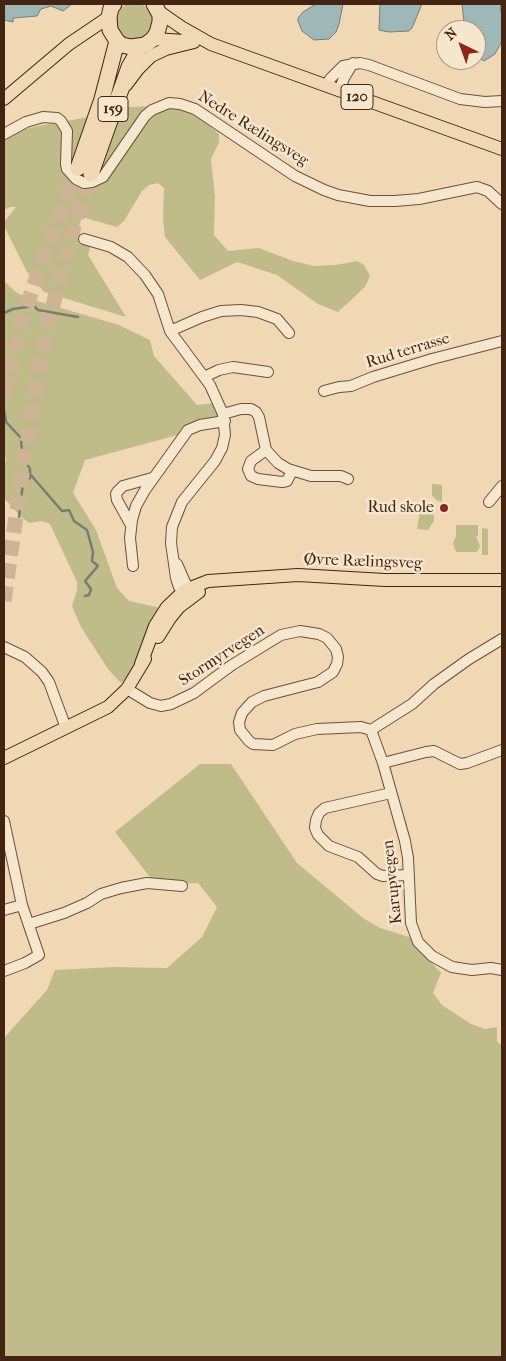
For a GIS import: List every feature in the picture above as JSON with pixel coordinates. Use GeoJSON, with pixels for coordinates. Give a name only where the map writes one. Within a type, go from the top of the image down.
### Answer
{"type":"FeatureCollection","features":[{"type":"Feature","properties":{"kind":"highway","name":"159"},"geometry":{"type":"LineString","coordinates":[[112,8],[109,25],[114,38],[102,99],[84,171],[129,67],[159,28],[160,22],[156,7]]}},
{"type":"Feature","properties":{"kind":"highway"},"geometry":{"type":"LineString","coordinates":[[114,38],[127,46],[147,42]]}},
{"type":"Feature","properties":{"kind":"main road","name":"120"},"geometry":{"type":"LineString","coordinates":[[156,7],[181,27],[211,44],[502,149]]}},
{"type":"Feature","properties":{"kind":"main road"},"geometry":{"type":"LineString","coordinates":[[4,100],[112,8]]}},
{"type":"Feature","properties":{"kind":"main road"},"geometry":{"type":"LineString","coordinates":[[82,35],[114,38]]}},
{"type":"Feature","properties":{"kind":"main road","name":"120"},"geometry":{"type":"LineString","coordinates":[[147,42],[211,44]]}},
{"type":"Feature","properties":{"kind":"main road"},"geometry":{"type":"LineString","coordinates":[[118,95],[138,68],[151,56],[166,49],[194,42]]}},
{"type":"Feature","properties":{"kind":"main road","name":"Øvre Rælingsveg"},"geometry":{"type":"LineString","coordinates":[[4,758],[108,707],[126,689],[141,664],[158,620],[167,607],[187,593],[222,581],[266,576],[385,580],[502,580]]}},
{"type":"Feature","properties":{"kind":"street"},"geometry":{"type":"LineString","coordinates":[[340,91],[344,78],[353,63]]}},
{"type":"Feature","properties":{"kind":"street"},"geometry":{"type":"LineString","coordinates":[[327,86],[337,71],[343,66],[353,63],[369,65],[460,99],[479,102],[502,101]]}},
{"type":"Feature","properties":{"kind":"street","name":"Nedre Rælingsveg"},"geometry":{"type":"LineString","coordinates":[[4,134],[26,122],[43,116],[57,118],[67,131],[67,169],[76,179],[84,183],[92,182],[97,181],[106,173],[145,116],[152,110],[169,103],[180,104],[196,109],[295,176],[338,195],[370,201],[395,201],[481,188],[488,191],[502,204]]}},
{"type":"Feature","properties":{"kind":"street"},"geometry":{"type":"LineString","coordinates":[[84,239],[111,247],[128,258],[145,275],[158,294],[170,331],[204,378],[218,401],[224,417],[225,435],[222,448],[215,461],[182,502],[174,518],[171,535],[174,559],[187,593]]}},
{"type":"Feature","properties":{"kind":"street"},"geometry":{"type":"LineString","coordinates":[[170,331],[210,314],[221,311],[241,310],[258,312],[277,319],[289,333]]}},
{"type":"Feature","properties":{"kind":"street","name":"Rud terrasse"},"geometry":{"type":"LineString","coordinates":[[324,391],[351,386],[373,377],[440,356],[502,341]]}},
{"type":"Feature","properties":{"kind":"street"},"geometry":{"type":"LineString","coordinates":[[204,378],[219,370],[233,367],[268,372]]}},
{"type":"Feature","properties":{"kind":"street"},"geometry":{"type":"LineString","coordinates":[[133,566],[130,538],[136,506],[152,478],[188,430],[200,425],[240,409],[251,409],[259,417],[266,450],[278,463],[292,471],[311,476],[341,476],[348,479]]}},
{"type":"Feature","properties":{"kind":"street"},"geometry":{"type":"LineString","coordinates":[[266,450],[251,461],[248,469],[251,476],[258,479],[282,482],[287,481],[292,471]]}},
{"type":"Feature","properties":{"kind":"street"},"geometry":{"type":"LineString","coordinates":[[132,525],[117,500],[116,494],[123,486],[152,478]]}},
{"type":"Feature","properties":{"kind":"street"},"geometry":{"type":"LineString","coordinates":[[488,502],[502,486]]}},
{"type":"Feature","properties":{"kind":"street","name":"Stormyrvegen"},"geometry":{"type":"LineString","coordinates":[[126,689],[150,703],[161,706],[171,704],[194,693],[232,665],[281,635],[300,631],[311,632],[327,638],[336,649],[337,664],[332,672],[318,682],[264,696],[252,702],[242,713],[239,722],[240,730],[254,744],[263,746],[273,745],[295,734],[317,730],[360,727],[371,730]]}},
{"type":"Feature","properties":{"kind":"street"},"geometry":{"type":"LineString","coordinates":[[371,730],[406,708],[434,684],[469,659],[502,640]]}},
{"type":"Feature","properties":{"kind":"street"},"geometry":{"type":"LineString","coordinates":[[4,647],[25,657],[42,672],[49,682],[66,728]]}},
{"type":"Feature","properties":{"kind":"street","name":"Karupvegen"},"geometry":{"type":"LineString","coordinates":[[371,730],[383,763],[405,841],[411,924],[418,942],[443,964],[472,970],[491,968],[502,970]]}},
{"type":"Feature","properties":{"kind":"street"},"geometry":{"type":"LineString","coordinates":[[383,763],[426,752],[434,752],[460,764],[502,750]]}},
{"type":"Feature","properties":{"kind":"street"},"geometry":{"type":"LineString","coordinates":[[391,793],[325,808],[319,813],[315,828],[318,835],[329,846],[358,857],[377,874],[383,876],[409,876]]}},
{"type":"Feature","properties":{"kind":"street"},"geometry":{"type":"LineString","coordinates":[[4,821],[22,905],[39,955],[4,971]]}},
{"type":"Feature","properties":{"kind":"street"},"geometry":{"type":"LineString","coordinates":[[29,924],[64,913],[87,903],[101,894],[121,888],[147,883],[182,886]]}},
{"type":"Feature","properties":{"kind":"street"},"geometry":{"type":"LineString","coordinates":[[4,910],[22,905]]}},
{"type":"Feature","properties":{"kind":"shaded area"},"geometry":{"type":"Polygon","coordinates":[[[134,3],[141,4],[147,8],[151,14],[151,28],[147,34],[141,38],[134,39],[127,38],[121,34],[117,28],[116,21],[117,14],[121,8],[127,4],[134,3]]]}},
{"type":"Feature","properties":{"kind":"shaded area"},"geometry":{"type":"Polygon","coordinates":[[[154,106],[190,110],[219,134],[219,142],[211,159],[215,197],[214,235],[228,251],[259,248],[293,261],[314,266],[336,265],[357,261],[364,265],[370,276],[365,287],[338,312],[318,304],[277,275],[237,262],[200,280],[165,237],[163,219],[164,188],[158,183],[149,185],[142,191],[124,221],[117,227],[82,217],[77,233],[93,237],[88,255],[126,317],[44,292],[27,272],[4,226],[4,222],[16,207],[4,210],[4,139],[21,130],[43,125],[112,113],[128,107],[154,106]]]}},
{"type":"Feature","properties":{"kind":"shaded area"},"geometry":{"type":"Polygon","coordinates":[[[4,281],[17,293],[37,301],[119,325],[150,340],[154,356],[197,405],[217,403],[222,423],[85,460],[73,493],[96,530],[117,588],[129,601],[157,607],[171,613],[131,674],[121,683],[108,669],[81,627],[72,606],[77,590],[77,582],[50,524],[42,521],[29,523],[4,498],[4,465],[6,459],[4,453],[4,281]]]}},
{"type":"Feature","properties":{"kind":"shaded area"},"geometry":{"type":"Polygon","coordinates":[[[432,484],[442,485],[442,502],[436,500],[432,495],[432,484]]]}},
{"type":"Feature","properties":{"kind":"shaded area"},"geometry":{"type":"Polygon","coordinates":[[[423,510],[434,515],[434,521],[428,530],[417,529],[420,512],[423,510]]]}},
{"type":"Feature","properties":{"kind":"shaded area"},"geometry":{"type":"Polygon","coordinates":[[[456,525],[478,525],[478,536],[476,536],[480,546],[477,552],[456,552],[453,543],[456,536],[456,525]]]}},
{"type":"Feature","properties":{"kind":"shaded area"},"geometry":{"type":"Polygon","coordinates":[[[482,528],[488,529],[488,555],[482,555],[482,528]]]}},
{"type":"Feature","properties":{"kind":"shaded area"},"geometry":{"type":"Polygon","coordinates":[[[200,764],[231,764],[297,863],[363,918],[380,928],[409,937],[441,973],[433,993],[442,1005],[471,1024],[485,1029],[497,1027],[497,1041],[500,1044],[502,1042],[502,1357],[4,1357],[4,1038],[47,990],[55,970],[114,967],[167,968],[202,937],[217,907],[198,883],[156,885],[115,832],[200,764]]]}},
{"type":"Feature","properties":{"kind":"water"},"geometry":{"type":"Polygon","coordinates":[[[4,4],[72,4],[63,11],[51,6],[41,9],[37,16],[13,18],[13,22],[4,20],[4,4]]]}},
{"type":"Feature","properties":{"kind":"water"},"geometry":{"type":"Polygon","coordinates":[[[316,4],[343,4],[336,32],[329,39],[314,40],[302,31],[298,21],[303,12],[316,4]]]}},
{"type":"Feature","properties":{"kind":"water"},"geometry":{"type":"Polygon","coordinates":[[[380,4],[422,4],[409,31],[389,32],[379,30],[380,4]]]}},
{"type":"Feature","properties":{"kind":"water"},"geometry":{"type":"Polygon","coordinates":[[[462,4],[502,4],[500,7],[502,15],[502,41],[495,54],[486,60],[486,20],[464,20],[462,4]]]}},
{"type":"Feature","properties":{"kind":"waterway"},"geometry":{"type":"LineString","coordinates":[[4,313],[13,309],[34,306],[38,310],[78,317]]}},
{"type":"Feature","properties":{"kind":"waterway"},"geometry":{"type":"LineString","coordinates":[[4,410],[6,422],[21,438],[22,454],[30,469],[30,478],[23,483],[19,517]]}},
{"type":"Feature","properties":{"kind":"waterway"},"geometry":{"type":"LineString","coordinates":[[30,474],[62,511],[69,510],[74,521],[87,530],[93,552],[92,561],[98,566],[85,581],[91,589],[89,595],[85,596]]}},
{"type":"Feature","properties":{"kind":"tunnel"},"geometry":{"type":"LineString","coordinates":[[4,396],[23,318],[78,168]]}},
{"type":"Feature","properties":{"kind":"tunnel"},"geometry":{"type":"LineString","coordinates":[[4,601],[24,461],[45,337],[70,239],[91,174]]}},
{"type":"Feature","properties":{"kind":"place","name":"Rud skole"},"geometry":{"type":"Point","coordinates":[444,508]}}]}
